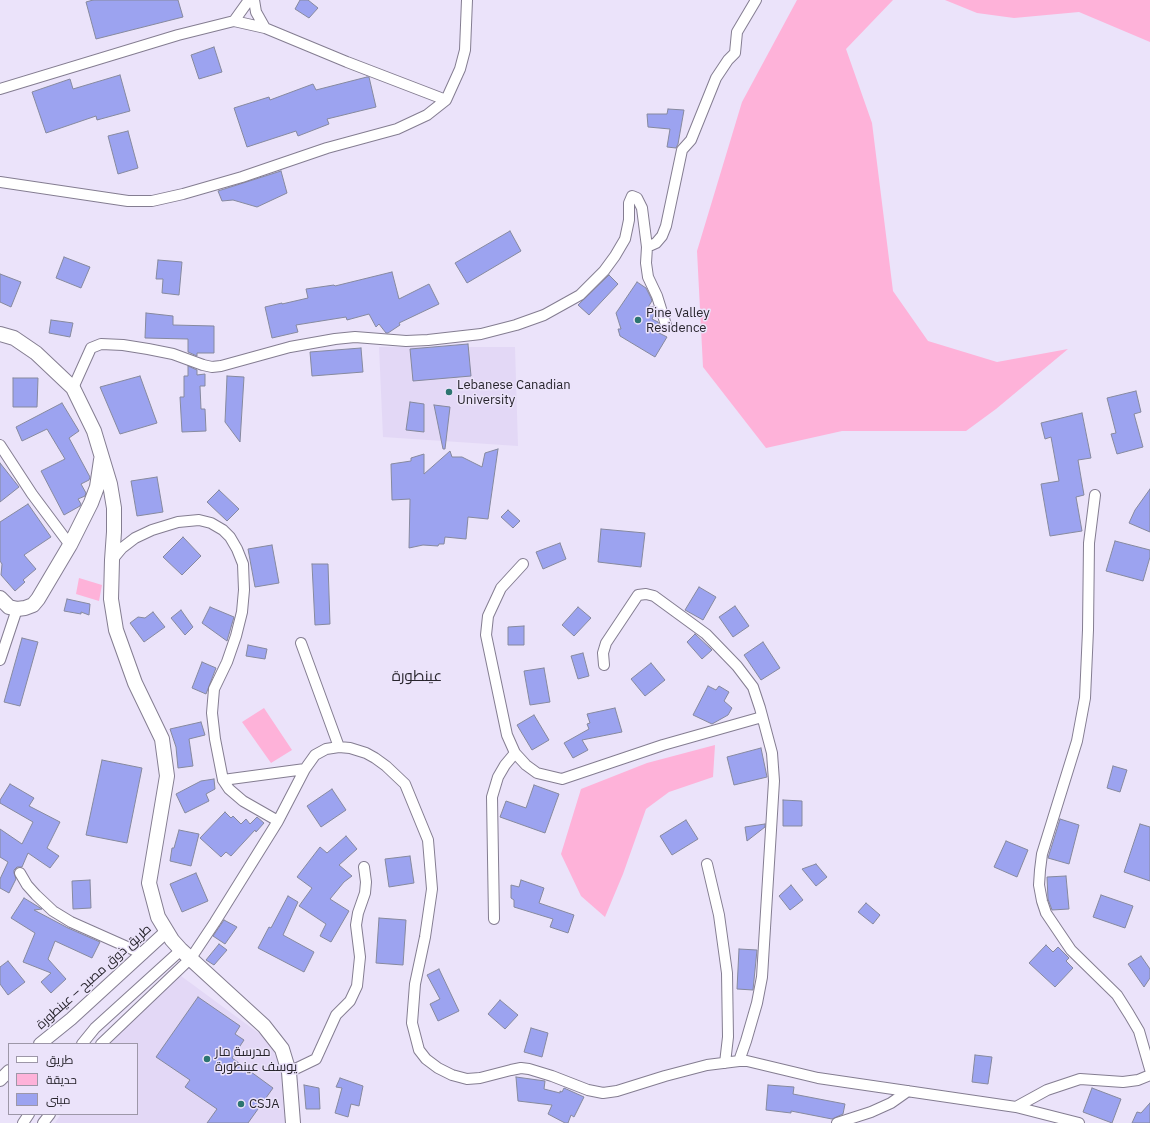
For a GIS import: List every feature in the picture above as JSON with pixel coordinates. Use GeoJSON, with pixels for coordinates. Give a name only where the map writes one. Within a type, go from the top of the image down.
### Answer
{"type":"FeatureCollection","features":[{"type":"Feature","properties":{"kind":"main road"},"geometry":{"type":"LineString","coordinates":[[0,334],[14,338],[36,353],[73,388],[94,431],[102,453],[110,484],[114,508],[111,599],[116,630],[135,683],[162,739],[167,776],[149,883],[158,917],[167,931],[186,954],[264,1026],[282,1049],[289,1072],[293,1123]]}},
{"type":"Feature","properties":{"kind":"main road"},"geometry":{"type":"LineString","coordinates":[[0,598],[9,606],[17,609],[29,606],[38,599],[70,544],[91,503],[97,487],[102,453]]}},
{"type":"Feature","properties":{"kind":"street"},"geometry":{"type":"LineString","coordinates":[[234,21],[249,0]]}},
{"type":"Feature","properties":{"kind":"street"},"geometry":{"type":"LineString","coordinates":[[254,0],[256,12],[264,28]]}},
{"type":"Feature","properties":{"kind":"street"},"geometry":{"type":"LineString","coordinates":[[0,182],[128,201],[152,202],[234,180],[327,148],[397,129],[427,115],[446,100],[460,69],[465,50],[467,0]]}},
{"type":"Feature","properties":{"kind":"street"},"geometry":{"type":"LineString","coordinates":[[647,246],[656,243],[662,236],[666,226],[682,150],[691,140],[716,78],[728,60],[735,53],[737,32],[756,0]]}},
{"type":"Feature","properties":{"kind":"street"},"geometry":{"type":"LineString","coordinates":[[0,89],[126,50],[234,21],[264,28],[446,100]]}},
{"type":"Feature","properties":{"kind":"street"},"geometry":{"type":"LineString","coordinates":[[73,388],[91,348],[100,344],[123,345],[173,354],[190,361],[212,367],[229,364],[290,347],[335,339],[355,337],[406,341],[428,340],[481,334],[516,325],[544,315],[580,295],[604,271],[625,239],[629,220],[629,203],[632,196],[637,198],[642,208],[647,246],[646,263],[648,276],[657,296],[666,325]]}},
{"type":"Feature","properties":{"kind":"street"},"geometry":{"type":"LineString","coordinates":[[0,445],[32,494],[70,544]]}},
{"type":"Feature","properties":{"kind":"street"},"geometry":{"type":"LineString","coordinates":[[1095,495],[1089,543],[1088,630],[1085,698],[1077,741],[1042,854],[1039,886],[1046,913],[1071,950],[1117,995],[1129,1014],[1139,1031],[1150,1070]]}},
{"type":"Feature","properties":{"kind":"street"},"geometry":{"type":"LineString","coordinates":[[112,560],[122,548],[135,538],[152,530],[178,522],[199,520],[212,523],[223,530],[230,537],[243,564],[244,590],[242,612],[236,636],[227,662],[214,689],[212,713],[215,739],[223,780],[228,789],[243,801],[278,821]]}},
{"type":"Feature","properties":{"kind":"street"},"geometry":{"type":"LineString","coordinates":[[523,564],[501,588],[488,616],[486,635],[507,735],[515,753],[526,766],[537,773],[562,779],[663,745],[762,717]]}},
{"type":"Feature","properties":{"kind":"street"},"geometry":{"type":"LineString","coordinates":[[604,665],[606,643],[638,595],[646,594],[654,596],[706,634],[737,666],[752,687],[769,738],[772,753],[774,782],[762,977],[758,1003],[739,1061]]}},
{"type":"Feature","properties":{"kind":"street"},"geometry":{"type":"LineString","coordinates":[[0,660],[17,609]]}},
{"type":"Feature","properties":{"kind":"street"},"geometry":{"type":"LineString","coordinates":[[301,643],[339,747]]}},
{"type":"Feature","properties":{"kind":"street"},"geometry":{"type":"LineString","coordinates":[[102,1043],[215,922],[278,821],[305,769],[315,755],[326,749],[339,747],[350,748],[375,758],[405,784],[428,840],[432,889],[428,922],[415,984],[412,1023],[419,1050],[426,1059],[438,1068],[452,1075],[467,1079],[480,1078],[521,1068],[529,1069],[588,1090],[603,1093],[617,1091],[665,1076],[708,1065],[747,1061],[818,1078],[1016,1108],[1079,1123]]}},
{"type":"Feature","properties":{"kind":"street"},"geometry":{"type":"LineString","coordinates":[[494,919],[492,797],[498,777],[505,765],[515,753]]}},
{"type":"Feature","properties":{"kind":"street"},"geometry":{"type":"LineString","coordinates":[[223,780],[305,769]]}},
{"type":"Feature","properties":{"kind":"street"},"geometry":{"type":"LineString","coordinates":[[707,864],[719,915],[727,973],[728,1037],[725,1063]]}},
{"type":"Feature","properties":{"kind":"street"},"geometry":{"type":"LineString","coordinates":[[289,1072],[316,1059],[336,1014],[350,1001],[357,986],[360,957],[356,925],[358,912],[365,892],[366,882],[364,868]]}},
{"type":"Feature","properties":{"kind":"street"},"geometry":{"type":"LineString","coordinates":[[20,873],[27,885],[36,895],[65,918],[91,932],[143,954]]}},
{"type":"Feature","properties":{"kind":"street","name":"طريق ذوق مصبح – عينطورة"},"geometry":{"type":"LineString","coordinates":[[41,1043],[71,1019],[167,931]]}},
{"type":"Feature","properties":{"kind":"street"},"geometry":{"type":"LineString","coordinates":[[83,1043],[94,1028],[186,954]]}},
{"type":"Feature","properties":{"kind":"street"},"geometry":{"type":"LineString","coordinates":[[0,1080],[8,1072]]}},
{"type":"Feature","properties":{"kind":"street"},"geometry":{"type":"LineString","coordinates":[[1016,1108],[1047,1090],[1080,1079],[1124,1082],[1138,1080],[1150,1075]]}},
{"type":"Feature","properties":{"kind":"street"},"geometry":{"type":"LineString","coordinates":[[837,1123],[871,1112],[891,1103],[908,1091]]}},
{"type":"Feature","properties":{"kind":"street"},"geometry":{"type":"LineString","coordinates":[[43,1123],[49,1115]]}},
{"type":"Feature","properties":{"kind":"shaded area","name":"Lebanese Canadian University"},"geometry":{"type":"Polygon","coordinates":[[[379,347],[515,347],[518,446],[383,437],[379,347]]]}},
{"type":"Feature","properties":{"kind":"shaded area","name":"مدرسة مار يوسف عينطورة"},"geometry":{"type":"Polygon","coordinates":[[[177,973],[268,1040],[285,1074],[288,1123],[55,1123],[60,1115],[138,1115],[138,1043],[111,1043],[177,973]]]}},
{"type":"Feature","properties":{"kind":"green space"},"geometry":{"type":"Polygon","coordinates":[[[797,0],[893,0],[846,49],[872,123],[893,291],[928,341],[997,362],[1068,349],[996,409],[966,431],[842,431],[766,448],[703,367],[697,251],[742,102],[797,0]]]}},
{"type":"Feature","properties":{"kind":"green space"},"geometry":{"type":"Polygon","coordinates":[[[945,0],[1150,0],[1150,42],[1079,12],[1014,18],[977,13],[945,0]]]}},
{"type":"Feature","properties":{"kind":"green space"},"geometry":{"type":"Polygon","coordinates":[[[79,578],[102,585],[99,601],[76,594],[79,578]]]}},
{"type":"Feature","properties":{"kind":"green space"},"geometry":{"type":"Polygon","coordinates":[[[264,708],[292,750],[271,763],[242,722],[264,708]]]}},
{"type":"Feature","properties":{"kind":"green space"},"geometry":{"type":"Polygon","coordinates":[[[715,745],[713,777],[669,792],[646,809],[623,874],[605,917],[581,896],[561,854],[581,789],[647,763],[715,745]]]}},
{"type":"Feature","properties":{"kind":"building"},"geometry":{"type":"Polygon","coordinates":[[[93,0],[178,0],[183,17],[96,39],[86,2],[93,0]]]}},
{"type":"Feature","properties":{"kind":"building"},"geometry":{"type":"Polygon","coordinates":[[[300,0],[308,0],[318,8],[309,18],[295,9],[300,0]]]}},
{"type":"Feature","properties":{"kind":"building"},"geometry":{"type":"Polygon","coordinates":[[[214,47],[222,72],[199,79],[191,55],[214,47]]]}},
{"type":"Feature","properties":{"kind":"building"},"geometry":{"type":"Polygon","coordinates":[[[120,75],[130,111],[97,120],[96,116],[46,133],[32,92],[70,79],[73,89],[120,75]]]}},
{"type":"Feature","properties":{"kind":"building"},"geometry":{"type":"Polygon","coordinates":[[[369,77],[376,107],[327,119],[329,124],[298,136],[296,131],[247,147],[234,108],[269,97],[270,100],[313,84],[316,90],[369,77]]]}},
{"type":"Feature","properties":{"kind":"building"},"geometry":{"type":"Polygon","coordinates":[[[668,109],[684,110],[676,148],[667,147],[670,129],[648,127],[647,114],[667,114],[668,109]]]}},
{"type":"Feature","properties":{"kind":"building"},"geometry":{"type":"Polygon","coordinates":[[[128,131],[138,168],[118,174],[108,136],[128,131]]]}},
{"type":"Feature","properties":{"kind":"building"},"geometry":{"type":"Polygon","coordinates":[[[281,171],[287,193],[257,207],[233,200],[222,201],[218,191],[281,171]]]}},
{"type":"Feature","properties":{"kind":"building"},"geometry":{"type":"Polygon","coordinates":[[[510,231],[521,251],[467,283],[455,263],[510,231]]]}},
{"type":"Feature","properties":{"kind":"building"},"geometry":{"type":"Polygon","coordinates":[[[64,257],[90,267],[81,288],[56,278],[64,257]]]}},
{"type":"Feature","properties":{"kind":"building"},"geometry":{"type":"Polygon","coordinates":[[[158,260],[182,262],[179,295],[162,293],[163,279],[156,279],[158,260]]]}},
{"type":"Feature","properties":{"kind":"building"},"geometry":{"type":"Polygon","coordinates":[[[392,272],[399,299],[429,284],[439,304],[399,323],[400,325],[388,333],[386,333],[379,324],[376,327],[369,314],[347,320],[346,317],[296,325],[298,332],[272,338],[265,307],[308,298],[306,289],[335,286],[392,272]]]}},
{"type":"Feature","properties":{"kind":"building"},"geometry":{"type":"Polygon","coordinates":[[[0,274],[21,282],[11,307],[0,302],[0,274]]]}},
{"type":"Feature","properties":{"kind":"building"},"geometry":{"type":"Polygon","coordinates":[[[609,275],[618,284],[589,315],[578,305],[609,275]]]}},
{"type":"Feature","properties":{"kind":"building","name":"Pine Valley Residence"},"geometry":{"type":"Polygon","coordinates":[[[637,282],[646,288],[651,298],[652,301],[648,307],[654,307],[655,313],[652,319],[658,322],[660,327],[657,332],[667,337],[655,357],[620,336],[618,329],[621,329],[616,313],[637,282]]]}},
{"type":"Feature","properties":{"kind":"building"},"geometry":{"type":"Polygon","coordinates":[[[146,313],[173,316],[173,325],[214,326],[214,353],[197,353],[197,356],[188,352],[188,339],[145,338],[146,313]]]}},
{"type":"Feature","properties":{"kind":"building"},"geometry":{"type":"Polygon","coordinates":[[[51,320],[73,323],[70,337],[49,333],[51,320]]]}},
{"type":"Feature","properties":{"kind":"building"},"geometry":{"type":"Polygon","coordinates":[[[468,344],[471,376],[413,381],[410,349],[468,344]]]}},
{"type":"Feature","properties":{"kind":"building"},"geometry":{"type":"Polygon","coordinates":[[[361,348],[363,372],[312,376],[310,352],[361,348]]]}},
{"type":"Feature","properties":{"kind":"building"},"geometry":{"type":"Polygon","coordinates":[[[188,366],[197,370],[197,375],[205,374],[205,386],[200,386],[201,409],[205,409],[206,431],[182,432],[180,397],[184,397],[184,376],[188,376],[188,366]]]}},
{"type":"Feature","properties":{"kind":"building"},"geometry":{"type":"Polygon","coordinates":[[[140,376],[157,423],[120,434],[100,387],[140,376]]]}},
{"type":"Feature","properties":{"kind":"building"},"geometry":{"type":"Polygon","coordinates":[[[227,376],[244,377],[240,442],[225,422],[227,376]]]}},
{"type":"Feature","properties":{"kind":"building"},"geometry":{"type":"Polygon","coordinates":[[[13,378],[38,378],[37,407],[13,407],[13,378]]]}},
{"type":"Feature","properties":{"kind":"building"},"geometry":{"type":"Polygon","coordinates":[[[1136,391],[1141,412],[1134,414],[1143,447],[1117,454],[1111,434],[1116,433],[1107,398],[1136,391]]]}},
{"type":"Feature","properties":{"kind":"building"},"geometry":{"type":"Polygon","coordinates":[[[410,402],[424,404],[424,432],[406,430],[410,402]]]}},
{"type":"Feature","properties":{"kind":"building"},"geometry":{"type":"Polygon","coordinates":[[[62,403],[79,431],[69,438],[90,477],[89,480],[81,484],[86,493],[85,496],[78,499],[81,504],[80,506],[64,515],[41,471],[65,459],[47,429],[22,441],[16,427],[62,403]]]}},
{"type":"Feature","properties":{"kind":"building"},"geometry":{"type":"Polygon","coordinates":[[[434,405],[450,407],[445,449],[443,449],[434,405]]]}},
{"type":"Feature","properties":{"kind":"building"},"geometry":{"type":"Polygon","coordinates":[[[1082,413],[1091,458],[1078,460],[1084,495],[1076,497],[1082,531],[1050,536],[1041,484],[1059,481],[1051,437],[1045,439],[1041,423],[1082,413]]]}},
{"type":"Feature","properties":{"kind":"building"},"geometry":{"type":"Polygon","coordinates":[[[498,449],[488,519],[468,517],[466,539],[445,537],[444,544],[439,544],[438,546],[423,545],[409,548],[410,499],[392,500],[391,464],[411,461],[411,458],[424,454],[424,474],[450,451],[452,457],[462,457],[482,467],[485,453],[498,449]]]}},
{"type":"Feature","properties":{"kind":"building"},"geometry":{"type":"Polygon","coordinates":[[[0,463],[19,487],[0,502],[0,463]]]}},
{"type":"Feature","properties":{"kind":"building"},"geometry":{"type":"Polygon","coordinates":[[[157,477],[163,512],[137,516],[131,481],[157,477]]]}},
{"type":"Feature","properties":{"kind":"building"},"geometry":{"type":"Polygon","coordinates":[[[1150,489],[1150,532],[1129,523],[1135,510],[1150,489]]]}},
{"type":"Feature","properties":{"kind":"building"},"geometry":{"type":"Polygon","coordinates":[[[219,490],[239,509],[227,521],[207,502],[219,490]]]}},
{"type":"Feature","properties":{"kind":"building"},"geometry":{"type":"Polygon","coordinates":[[[28,504],[51,537],[24,555],[36,569],[23,580],[25,582],[15,591],[1,575],[2,564],[0,561],[0,522],[28,504]]]}},
{"type":"Feature","properties":{"kind":"building"},"geometry":{"type":"Polygon","coordinates":[[[508,510],[520,521],[513,528],[501,517],[508,510]]]}},
{"type":"Feature","properties":{"kind":"building"},"geometry":{"type":"Polygon","coordinates":[[[601,529],[645,533],[641,567],[598,562],[601,529]]]}},
{"type":"Feature","properties":{"kind":"building"},"geometry":{"type":"Polygon","coordinates":[[[183,537],[201,556],[182,575],[163,557],[183,537]]]}},
{"type":"Feature","properties":{"kind":"building"},"geometry":{"type":"Polygon","coordinates":[[[1115,541],[1150,550],[1150,557],[1143,581],[1106,571],[1115,541]]]}},
{"type":"Feature","properties":{"kind":"building"},"geometry":{"type":"Polygon","coordinates":[[[560,543],[566,559],[543,569],[536,552],[560,543]]]}},
{"type":"Feature","properties":{"kind":"building"},"geometry":{"type":"Polygon","coordinates":[[[272,545],[279,583],[255,587],[248,549],[272,545]]]}},
{"type":"Feature","properties":{"kind":"building"},"geometry":{"type":"Polygon","coordinates":[[[312,564],[328,564],[330,624],[315,625],[312,564]]]}},
{"type":"Feature","properties":{"kind":"building"},"geometry":{"type":"Polygon","coordinates":[[[699,587],[716,597],[703,620],[685,610],[699,587]]]}},
{"type":"Feature","properties":{"kind":"building"},"geometry":{"type":"Polygon","coordinates":[[[67,599],[90,604],[89,615],[81,612],[81,614],[64,611],[67,599]]]}},
{"type":"Feature","properties":{"kind":"building"},"geometry":{"type":"Polygon","coordinates":[[[735,606],[749,626],[733,637],[719,617],[735,606]]]}},
{"type":"Feature","properties":{"kind":"building"},"geometry":{"type":"Polygon","coordinates":[[[210,607],[234,617],[227,641],[202,623],[210,607]]]}},
{"type":"Feature","properties":{"kind":"building"},"geometry":{"type":"Polygon","coordinates":[[[578,607],[591,618],[574,636],[562,625],[578,607]]]}},
{"type":"Feature","properties":{"kind":"building"},"geometry":{"type":"Polygon","coordinates":[[[181,610],[193,627],[185,635],[171,618],[181,610]]]}},
{"type":"Feature","properties":{"kind":"building"},"geometry":{"type":"Polygon","coordinates":[[[153,612],[165,627],[144,642],[130,623],[138,617],[145,618],[153,612]]]}},
{"type":"Feature","properties":{"kind":"building"},"geometry":{"type":"Polygon","coordinates":[[[524,626],[524,645],[508,645],[508,627],[524,626]]]}},
{"type":"Feature","properties":{"kind":"building"},"geometry":{"type":"Polygon","coordinates":[[[695,634],[712,650],[702,659],[687,642],[695,634]]]}},
{"type":"Feature","properties":{"kind":"building"},"geometry":{"type":"Polygon","coordinates":[[[22,638],[38,642],[20,706],[4,702],[22,638]]]}},
{"type":"Feature","properties":{"kind":"building"},"geometry":{"type":"Polygon","coordinates":[[[763,642],[780,668],[761,680],[744,655],[763,642]]]}},
{"type":"Feature","properties":{"kind":"building"},"geometry":{"type":"Polygon","coordinates":[[[248,645],[267,649],[265,659],[246,656],[248,645]]]}},
{"type":"Feature","properties":{"kind":"building"},"geometry":{"type":"Polygon","coordinates":[[[583,653],[589,676],[578,679],[571,656],[583,653]]]}},
{"type":"Feature","properties":{"kind":"building"},"geometry":{"type":"Polygon","coordinates":[[[202,662],[216,668],[206,694],[192,688],[202,662]]]}},
{"type":"Feature","properties":{"kind":"building"},"geometry":{"type":"Polygon","coordinates":[[[651,663],[665,680],[645,696],[631,679],[651,663]]]}},
{"type":"Feature","properties":{"kind":"building"},"geometry":{"type":"Polygon","coordinates":[[[544,668],[550,702],[530,705],[524,671],[544,668]]]}},
{"type":"Feature","properties":{"kind":"building"},"geometry":{"type":"Polygon","coordinates":[[[708,686],[716,690],[719,686],[729,692],[724,701],[732,708],[728,715],[712,724],[693,715],[708,686]]]}},
{"type":"Feature","properties":{"kind":"building"},"geometry":{"type":"Polygon","coordinates":[[[615,708],[622,732],[582,740],[588,750],[573,758],[564,743],[589,729],[587,724],[590,723],[587,714],[615,708]]]}},
{"type":"Feature","properties":{"kind":"building"},"geometry":{"type":"Polygon","coordinates":[[[534,715],[549,740],[532,750],[517,725],[534,715]]]}},
{"type":"Feature","properties":{"kind":"building"},"geometry":{"type":"Polygon","coordinates":[[[201,722],[205,735],[189,739],[193,766],[178,768],[176,747],[170,729],[201,722]]]}},
{"type":"Feature","properties":{"kind":"building"},"geometry":{"type":"Polygon","coordinates":[[[761,748],[767,777],[734,785],[727,757],[761,748]]]}},
{"type":"Feature","properties":{"kind":"building"},"geometry":{"type":"Polygon","coordinates":[[[102,760],[142,768],[127,843],[86,835],[102,760]]]}},
{"type":"Feature","properties":{"kind":"building"},"geometry":{"type":"Polygon","coordinates":[[[1113,766],[1127,770],[1120,792],[1107,788],[1113,766]]]}},
{"type":"Feature","properties":{"kind":"building"},"geometry":{"type":"Polygon","coordinates":[[[214,779],[215,789],[206,794],[209,801],[185,813],[176,794],[201,781],[214,779]]]}},
{"type":"Feature","properties":{"kind":"building"},"geometry":{"type":"Polygon","coordinates":[[[10,784],[34,798],[29,806],[60,822],[47,848],[59,856],[50,868],[28,853],[22,867],[17,867],[14,870],[16,879],[9,893],[0,888],[0,879],[8,862],[0,857],[0,829],[22,844],[33,822],[0,803],[0,800],[10,784]]]}},
{"type":"Feature","properties":{"kind":"building"},"geometry":{"type":"Polygon","coordinates":[[[534,785],[559,794],[545,833],[500,817],[506,801],[526,808],[534,785]]]}},
{"type":"Feature","properties":{"kind":"building"},"geometry":{"type":"Polygon","coordinates":[[[332,789],[346,810],[321,827],[307,806],[332,789]]]}},
{"type":"Feature","properties":{"kind":"building"},"geometry":{"type":"Polygon","coordinates":[[[783,800],[802,801],[802,826],[783,826],[783,800]]]}},
{"type":"Feature","properties":{"kind":"building"},"geometry":{"type":"Polygon","coordinates":[[[225,812],[231,818],[233,816],[241,824],[246,819],[250,824],[257,817],[264,823],[256,832],[255,830],[231,856],[226,852],[221,857],[200,838],[225,812]]]}},
{"type":"Feature","properties":{"kind":"building"},"geometry":{"type":"Polygon","coordinates":[[[1060,819],[1079,825],[1069,864],[1048,858],[1060,819]]]}},
{"type":"Feature","properties":{"kind":"building"},"geometry":{"type":"Polygon","coordinates":[[[686,820],[698,839],[672,855],[660,836],[686,820]]]}},
{"type":"Feature","properties":{"kind":"building"},"geometry":{"type":"Polygon","coordinates":[[[765,824],[765,827],[747,841],[745,827],[765,824]]]}},
{"type":"Feature","properties":{"kind":"building"},"geometry":{"type":"Polygon","coordinates":[[[1140,824],[1150,827],[1150,881],[1124,872],[1140,824]]]}},
{"type":"Feature","properties":{"kind":"building"},"geometry":{"type":"Polygon","coordinates":[[[179,830],[199,834],[191,866],[170,861],[172,848],[174,848],[179,830]]]}},
{"type":"Feature","properties":{"kind":"building"},"geometry":{"type":"Polygon","coordinates":[[[346,836],[357,849],[339,865],[352,876],[344,882],[330,899],[349,911],[331,942],[320,936],[326,924],[299,906],[312,888],[297,877],[320,847],[327,853],[346,836]]]}},
{"type":"Feature","properties":{"kind":"building"},"geometry":{"type":"Polygon","coordinates":[[[1006,841],[1028,850],[1017,877],[994,867],[1006,841]]]}},
{"type":"Feature","properties":{"kind":"building"},"geometry":{"type":"Polygon","coordinates":[[[410,856],[414,883],[389,887],[385,859],[410,856]]]}},
{"type":"Feature","properties":{"kind":"building"},"geometry":{"type":"Polygon","coordinates":[[[816,864],[827,877],[816,886],[802,869],[816,864]]]}},
{"type":"Feature","properties":{"kind":"building"},"geometry":{"type":"Polygon","coordinates":[[[196,873],[208,901],[182,912],[170,884],[196,873]]]}},
{"type":"Feature","properties":{"kind":"building"},"geometry":{"type":"Polygon","coordinates":[[[1066,876],[1069,909],[1052,910],[1048,899],[1047,877],[1066,876]]]}},
{"type":"Feature","properties":{"kind":"building"},"geometry":{"type":"Polygon","coordinates":[[[90,880],[91,908],[73,909],[72,881],[90,880]]]}},
{"type":"Feature","properties":{"kind":"building"},"geometry":{"type":"Polygon","coordinates":[[[521,880],[544,888],[539,903],[574,915],[568,933],[550,927],[553,919],[514,907],[514,900],[511,898],[511,885],[519,887],[521,880]]]}},
{"type":"Feature","properties":{"kind":"building"},"geometry":{"type":"Polygon","coordinates":[[[791,885],[803,900],[790,910],[779,896],[791,885]]]}},
{"type":"Feature","properties":{"kind":"building"},"geometry":{"type":"Polygon","coordinates":[[[1101,895],[1133,906],[1125,928],[1093,917],[1101,895]]]}},
{"type":"Feature","properties":{"kind":"building"},"geometry":{"type":"Polygon","coordinates":[[[288,896],[298,902],[283,935],[314,952],[304,972],[258,948],[269,927],[271,928],[288,896]]]}},
{"type":"Feature","properties":{"kind":"building"},"geometry":{"type":"Polygon","coordinates":[[[24,898],[42,909],[34,910],[68,928],[100,942],[92,958],[55,941],[48,959],[66,979],[51,993],[41,982],[51,973],[23,962],[35,933],[11,918],[24,898]]]}},
{"type":"Feature","properties":{"kind":"building"},"geometry":{"type":"Polygon","coordinates":[[[866,903],[880,915],[873,924],[858,912],[866,903]]]}},
{"type":"Feature","properties":{"kind":"building"},"geometry":{"type":"Polygon","coordinates":[[[379,918],[406,920],[403,965],[376,963],[379,918]]]}},
{"type":"Feature","properties":{"kind":"building"},"geometry":{"type":"Polygon","coordinates":[[[224,920],[237,927],[225,944],[213,936],[224,920]]]}},
{"type":"Feature","properties":{"kind":"building"},"geometry":{"type":"Polygon","coordinates":[[[219,944],[227,950],[214,965],[206,960],[219,944]]]}},
{"type":"Feature","properties":{"kind":"building"},"geometry":{"type":"Polygon","coordinates":[[[1046,945],[1053,952],[1058,947],[1069,958],[1066,961],[1073,968],[1055,987],[1029,963],[1046,945]]]}},
{"type":"Feature","properties":{"kind":"building"},"geometry":{"type":"Polygon","coordinates":[[[739,949],[757,950],[753,990],[737,989],[739,949]]]}},
{"type":"Feature","properties":{"kind":"building"},"geometry":{"type":"Polygon","coordinates":[[[1141,956],[1150,969],[1150,978],[1144,987],[1128,964],[1141,956]]]}},
{"type":"Feature","properties":{"kind":"building"},"geometry":{"type":"Polygon","coordinates":[[[8,961],[25,982],[8,995],[0,984],[0,967],[8,961]]]}},
{"type":"Feature","properties":{"kind":"building"},"geometry":{"type":"Polygon","coordinates":[[[439,969],[459,1011],[438,1021],[430,1004],[440,999],[427,975],[439,969]]]}},
{"type":"Feature","properties":{"kind":"building"},"geometry":{"type":"Polygon","coordinates":[[[198,997],[240,1026],[235,1034],[244,1040],[232,1058],[273,1088],[248,1123],[207,1123],[217,1109],[185,1087],[190,1080],[156,1057],[198,997]]]}},
{"type":"Feature","properties":{"kind":"building"},"geometry":{"type":"Polygon","coordinates":[[[500,1000],[518,1015],[505,1029],[488,1014],[500,1000]]]}},
{"type":"Feature","properties":{"kind":"building"},"geometry":{"type":"Polygon","coordinates":[[[531,1028],[548,1033],[542,1057],[524,1052],[531,1028]]]}},
{"type":"Feature","properties":{"kind":"building"},"geometry":{"type":"Polygon","coordinates":[[[975,1055],[992,1057],[988,1084],[972,1082],[975,1055]]]}},
{"type":"Feature","properties":{"kind":"building"},"geometry":{"type":"Polygon","coordinates":[[[516,1077],[545,1081],[544,1089],[560,1093],[560,1091],[562,1092],[564,1088],[584,1097],[574,1117],[571,1115],[568,1123],[565,1123],[548,1114],[552,1105],[518,1101],[516,1077]]]}},
{"type":"Feature","properties":{"kind":"building"},"geometry":{"type":"Polygon","coordinates":[[[340,1078],[363,1086],[359,1106],[351,1104],[348,1117],[335,1113],[342,1088],[336,1087],[340,1078]]]}},
{"type":"Feature","properties":{"kind":"building"},"geometry":{"type":"Polygon","coordinates":[[[304,1085],[319,1088],[320,1109],[306,1109],[304,1085]]]}},
{"type":"Feature","properties":{"kind":"building"},"geometry":{"type":"Polygon","coordinates":[[[768,1085],[794,1087],[793,1094],[845,1104],[843,1114],[832,1119],[791,1111],[791,1113],[766,1110],[768,1085]]]}},
{"type":"Feature","properties":{"kind":"building"},"geometry":{"type":"Polygon","coordinates":[[[1092,1088],[1121,1099],[1112,1123],[1083,1112],[1092,1088]]]}},
{"type":"Feature","properties":{"kind":"building"},"geometry":{"type":"Polygon","coordinates":[[[1150,1103],[1150,1123],[1132,1123],[1137,1112],[1141,1113],[1150,1103]]]}},
{"type":"Feature","properties":{"kind":"place","name":"Pine Valley Residence"},"geometry":{"type":"Point","coordinates":[638,320]}},
{"type":"Feature","properties":{"kind":"place","name":"Lebanese Canadian University"},"geometry":{"type":"Point","coordinates":[449,392]}},
{"type":"Feature","properties":{"kind":"place","name":"مدرسة مار يوسف عينطورة"},"geometry":{"type":"Point","coordinates":[207,1059]}},
{"type":"Feature","properties":{"kind":"place","name":"CSJA"},"geometry":{"type":"Point","coordinates":[241,1104]}},
{"type":"Feature","properties":{"kind":"district","name":"عينطورة"},"geometry":{"type":"Point","coordinates":[417,677]}}]}
